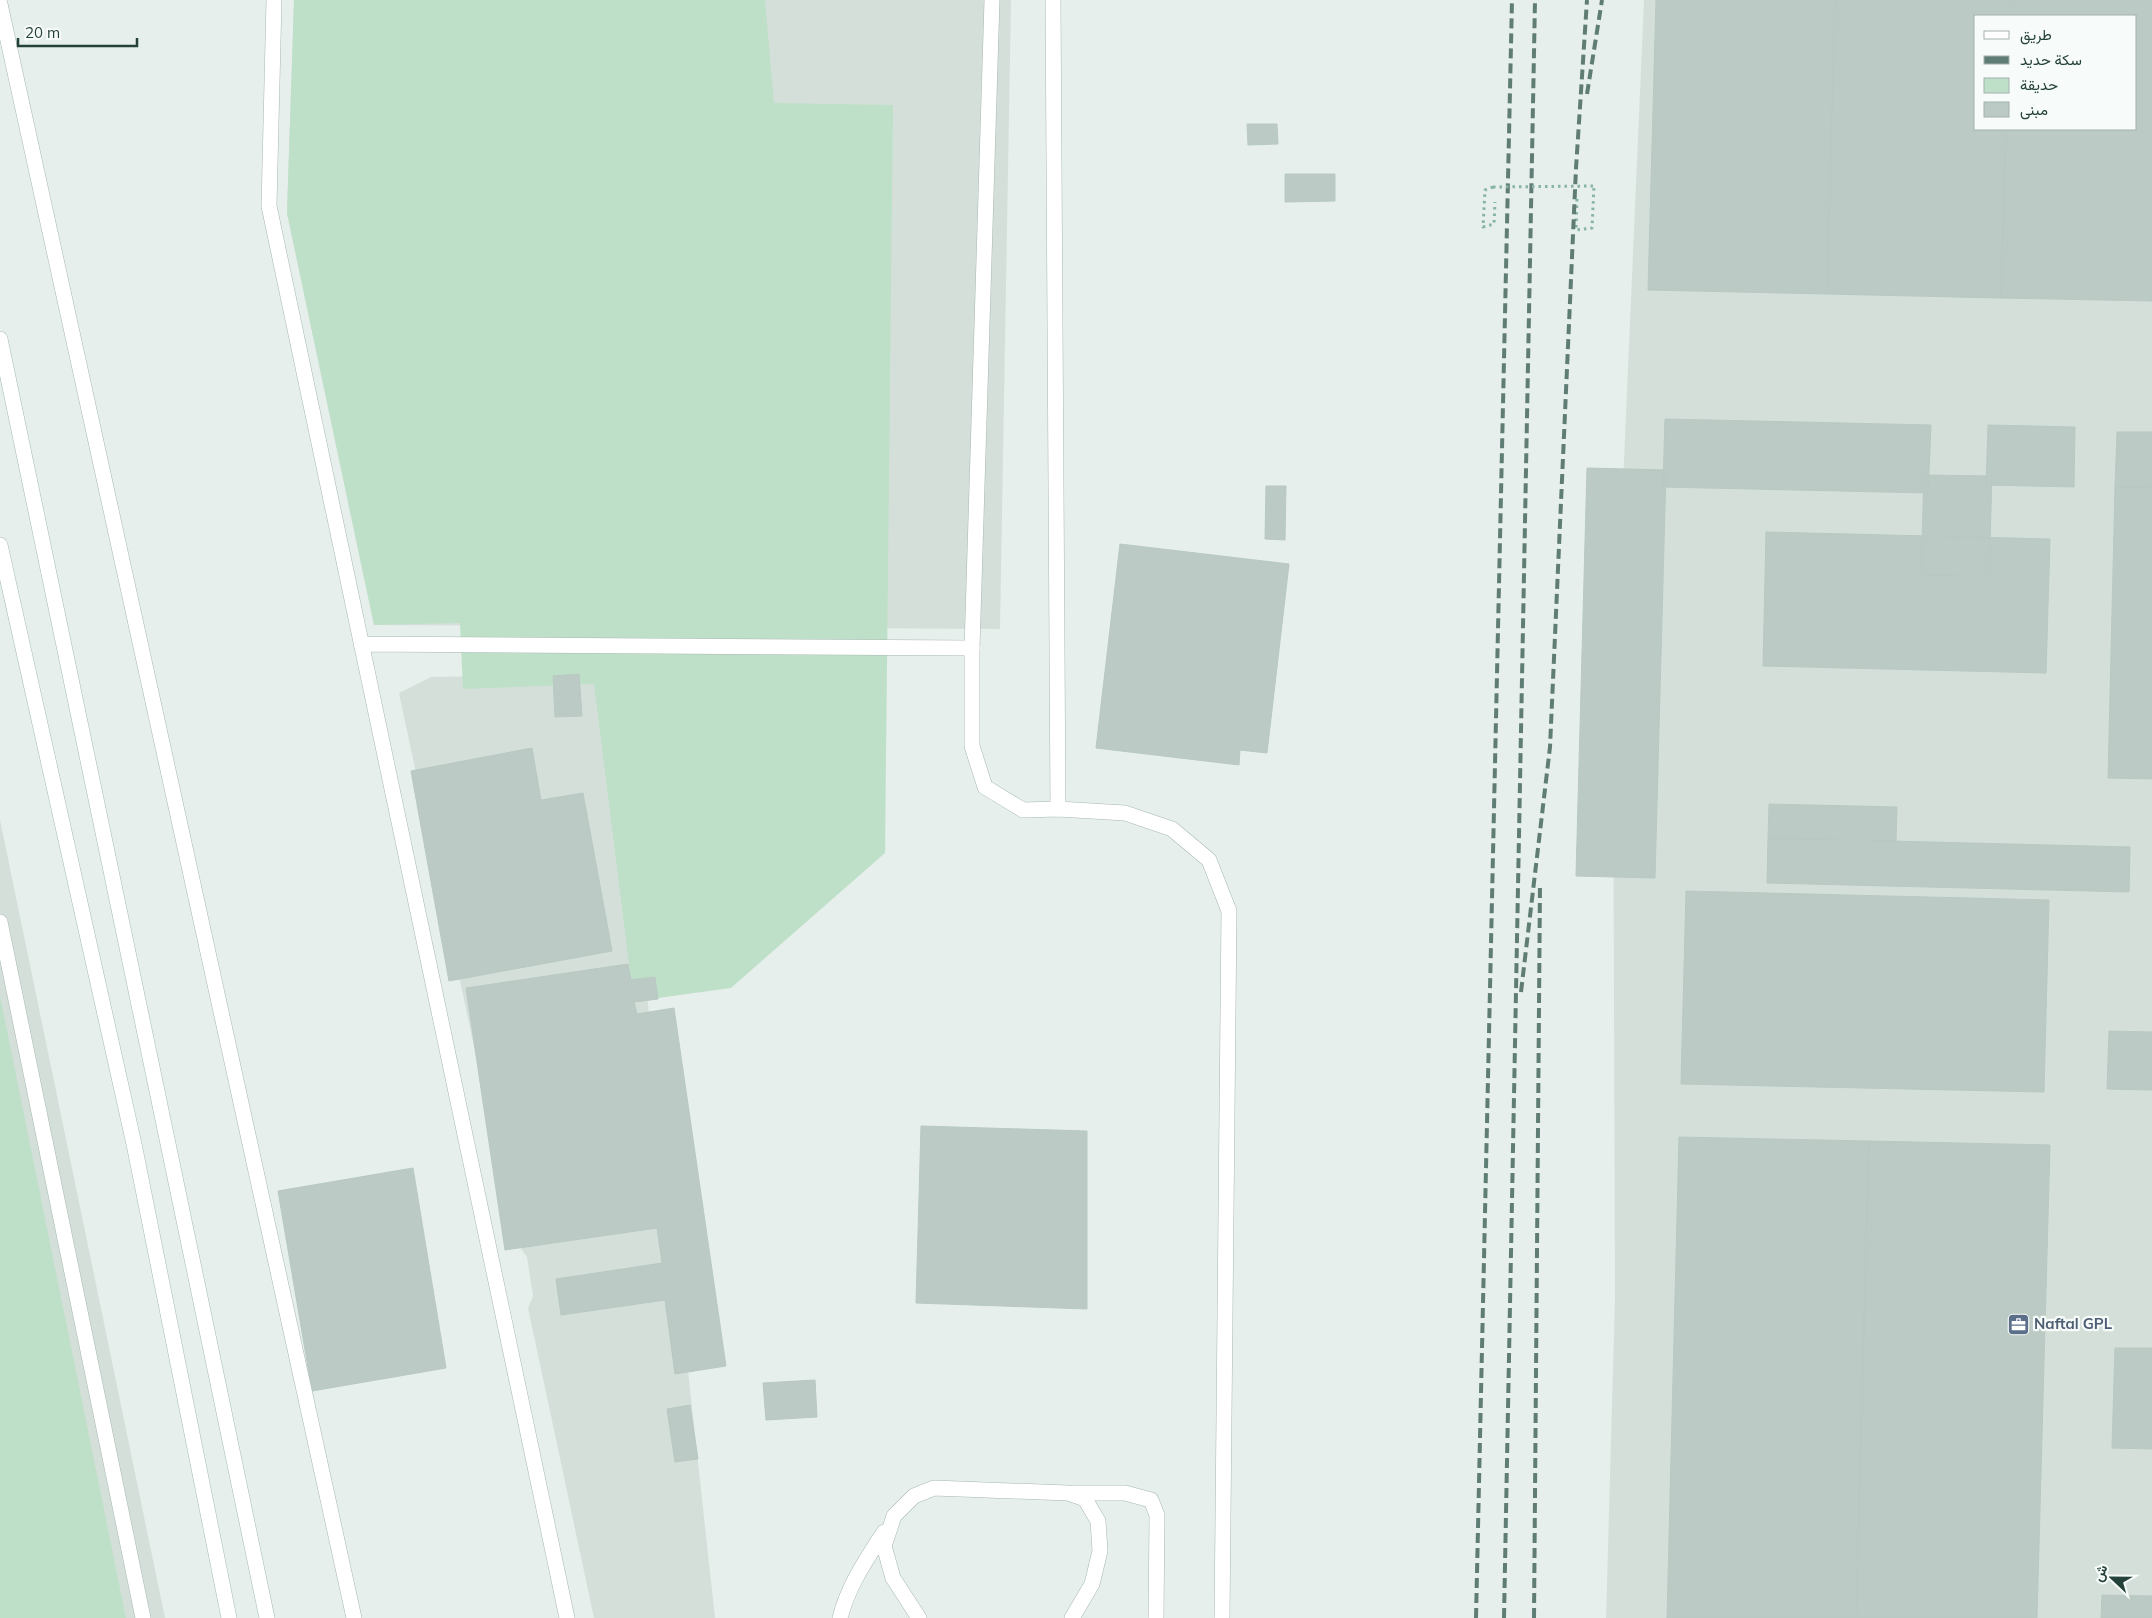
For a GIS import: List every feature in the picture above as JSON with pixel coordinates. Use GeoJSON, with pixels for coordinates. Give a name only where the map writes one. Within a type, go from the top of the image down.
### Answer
{"type":"FeatureCollection","features":[{"type":"Feature","properties":{"kind":"street"},"geometry":{"type":"LineString","coordinates":[[274,0],[269,206],[567,1618]]}},
{"type":"Feature","properties":{"kind":"street"},"geometry":{"type":"LineString","coordinates":[[992,0],[972,648],[972,746],[985,787],[1023,810],[1058,809],[1125,813],[1172,829],[1209,860],[1229,911],[1222,1618]]}},
{"type":"Feature","properties":{"kind":"street"},"geometry":{"type":"LineString","coordinates":[[1053,0],[1058,809]]}},
{"type":"Feature","properties":{"kind":"street"},"geometry":{"type":"LineString","coordinates":[[0,4],[354,1618]]}},
{"type":"Feature","properties":{"kind":"street"},"geometry":{"type":"LineString","coordinates":[[0,339],[266,1618]]}},
{"type":"Feature","properties":{"kind":"street"},"geometry":{"type":"LineString","coordinates":[[0,545],[134,1144],[229,1618]]}},
{"type":"Feature","properties":{"kind":"street"},"geometry":{"type":"LineString","coordinates":[[361,644],[972,648]]}},
{"type":"Feature","properties":{"kind":"street"},"geometry":{"type":"LineString","coordinates":[[0,922],[143,1618]]}},
{"type":"Feature","properties":{"kind":"street"},"geometry":{"type":"LineString","coordinates":[[840,1618],[844,1599],[859,1571],[894,1516],[914,1496],[934,1488],[1125,1493],[1151,1500],[1157,1515],[1156,1618]]}},
{"type":"Feature","properties":{"kind":"street"},"geometry":{"type":"LineString","coordinates":[[1068,1492],[1085,1500],[1098,1522],[1100,1551],[1092,1584],[1072,1618]]}},
{"type":"Feature","properties":{"kind":"street"},"geometry":{"type":"LineString","coordinates":[[894,1516],[884,1546],[893,1578],[919,1618]]}},
{"type":"Feature","properties":{"kind":"path"},"geometry":{"type":"LineString","coordinates":[[1495,202],[1494,224],[1483,227],[1485,190],[1493,187],[1594,186],[1592,228],[1576,230],[1577,199]]}},
{"type":"Feature","properties":{"kind":"shaded area"},"geometry":{"type":"Polygon","coordinates":[[[294,0],[1011,0],[1000,629],[374,625],[287,213],[294,0]]]}},
{"type":"Feature","properties":{"kind":"shaded area"},"geometry":{"type":"Polygon","coordinates":[[[1644,0],[2152,0],[2152,1618],[1606,1618],[1615,1300],[1613,714],[1644,0]]]}},
{"type":"Feature","properties":{"kind":"shaded area"},"geometry":{"type":"Polygon","coordinates":[[[612,674],[715,1618],[594,1618],[528,1308],[533,1296],[527,1257],[515,1240],[399,693],[431,677],[612,674]]]}},
{"type":"Feature","properties":{"kind":"shaded area"},"geometry":{"type":"Polygon","coordinates":[[[0,820],[165,1618],[0,1618],[0,820]]]}},
{"type":"Feature","properties":{"kind":"green space"},"geometry":{"type":"Polygon","coordinates":[[[294,0],[765,0],[774,103],[893,105],[885,853],[731,988],[658,998],[655,977],[631,980],[594,684],[463,689],[460,623],[374,625],[287,213],[294,0]]]}},
{"type":"Feature","properties":{"kind":"green space"},"geometry":{"type":"Polygon","coordinates":[[[0,996],[126,1618],[0,1618],[0,996]]]}},
{"type":"Feature","properties":{"kind":"building"},"geometry":{"type":"Polygon","coordinates":[[[1656,0],[1835,0],[1827,294],[1648,290],[1656,0]]]}},
{"type":"Feature","properties":{"kind":"building"},"geometry":{"type":"Polygon","coordinates":[[[1835,0],[2009,0],[2009,15],[1974,15],[1974,130],[2006,130],[2001,298],[1827,294],[1835,0]]]}},
{"type":"Feature","properties":{"kind":"building"},"geometry":{"type":"Polygon","coordinates":[[[2009,0],[2152,0],[2152,301],[2001,298],[2006,130],[2137,130],[2137,15],[2009,15],[2009,0]]]}},
{"type":"Feature","properties":{"kind":"building"},"geometry":{"type":"Polygon","coordinates":[[[1247,124],[1277,124],[1278,144],[1248,145],[1247,124]]]}},
{"type":"Feature","properties":{"kind":"building"},"geometry":{"type":"Polygon","coordinates":[[[1285,174],[1335,174],[1335,201],[1285,202],[1285,174]]]}},
{"type":"Feature","properties":{"kind":"building"},"geometry":{"type":"Polygon","coordinates":[[[1665,419],[1931,425],[1928,493],[1663,487],[1665,419]]]}},
{"type":"Feature","properties":{"kind":"building"},"geometry":{"type":"Polygon","coordinates":[[[1988,425],[2075,427],[2074,487],[1986,485],[1988,425]]]}},
{"type":"Feature","properties":{"kind":"building"},"geometry":{"type":"Polygon","coordinates":[[[2117,432],[2152,432],[2152,488],[2115,487],[2117,432]]]}},
{"type":"Feature","properties":{"kind":"building"},"geometry":{"type":"Polygon","coordinates":[[[1587,468],[1666,470],[1655,878],[1576,876],[1587,468]]]}},
{"type":"Feature","properties":{"kind":"building"},"geometry":{"type":"Polygon","coordinates":[[[1924,475],[1992,476],[1989,576],[1921,575],[1924,475]]]}},
{"type":"Feature","properties":{"kind":"building"},"geometry":{"type":"Polygon","coordinates":[[[1266,486],[1286,486],[1285,540],[1265,539],[1266,486]]]}},
{"type":"Feature","properties":{"kind":"building"},"geometry":{"type":"Polygon","coordinates":[[[2115,487],[2152,487],[2152,779],[2108,778],[2115,487]]]}},
{"type":"Feature","properties":{"kind":"building"},"geometry":{"type":"Polygon","coordinates":[[[1766,532],[2050,539],[2046,673],[1763,666],[1766,532]]]}},
{"type":"Feature","properties":{"kind":"building"},"geometry":{"type":"Polygon","coordinates":[[[1120,544],[1289,564],[1267,753],[1240,750],[1239,765],[1096,748],[1120,544]]]}},
{"type":"Feature","properties":{"kind":"building"},"geometry":{"type":"Polygon","coordinates":[[[579,674],[582,716],[555,717],[553,676],[579,674]]]}},
{"type":"Feature","properties":{"kind":"building"},"geometry":{"type":"Polygon","coordinates":[[[532,748],[541,800],[583,793],[612,951],[449,981],[411,771],[532,748]]]}},
{"type":"Feature","properties":{"kind":"building"},"geometry":{"type":"Polygon","coordinates":[[[1769,804],[1897,807],[1896,841],[1768,838],[1769,804]]]}},
{"type":"Feature","properties":{"kind":"building"},"geometry":{"type":"Polygon","coordinates":[[[1768,838],[2130,847],[2129,892],[1767,883],[1768,838]]]}},
{"type":"Feature","properties":{"kind":"building"},"geometry":{"type":"Polygon","coordinates":[[[1686,891],[2049,900],[2044,1092],[1681,1084],[1686,891]]]}},
{"type":"Feature","properties":{"kind":"building"},"geometry":{"type":"Polygon","coordinates":[[[628,964],[631,980],[655,977],[658,999],[634,1002],[637,1014],[674,1008],[726,1366],[675,1374],[665,1300],[561,1315],[556,1279],[662,1263],[657,1228],[505,1250],[466,988],[628,964]]]}},
{"type":"Feature","properties":{"kind":"building"},"geometry":{"type":"Polygon","coordinates":[[[2109,1031],[2152,1032],[2152,1090],[2107,1089],[2109,1031]]]}},
{"type":"Feature","properties":{"kind":"building"},"geometry":{"type":"Polygon","coordinates":[[[921,1126],[1087,1131],[1087,1309],[916,1303],[921,1126]]]}},
{"type":"Feature","properties":{"kind":"building"},"geometry":{"type":"Polygon","coordinates":[[[1679,1137],[1869,1141],[1856,1618],[1667,1618],[1679,1137]]]}},
{"type":"Feature","properties":{"kind":"building"},"geometry":{"type":"Polygon","coordinates":[[[1869,1141],[2050,1145],[2037,1618],[1856,1618],[1869,1141]]]}},
{"type":"Feature","properties":{"kind":"building"},"geometry":{"type":"Polygon","coordinates":[[[413,1168],[446,1368],[312,1391],[278,1191],[413,1168]]]}},
{"type":"Feature","properties":{"kind":"building"},"geometry":{"type":"Polygon","coordinates":[[[2115,1348],[2152,1348],[2152,1449],[2112,1448],[2115,1348]]]}},
{"type":"Feature","properties":{"kind":"building"},"geometry":{"type":"Polygon","coordinates":[[[815,1380],[817,1417],[766,1420],[763,1383],[815,1380]]]}},
{"type":"Feature","properties":{"kind":"building"},"geometry":{"type":"Polygon","coordinates":[[[690,1405],[698,1459],[675,1462],[667,1409],[690,1405]]]}},
{"type":"Feature","properties":{"kind":"building"},"geometry":{"type":"Polygon","coordinates":[[[2102,1595],[2152,1596],[2152,1618],[2101,1618],[2102,1595]]]}},
{"type":"Feature","properties":{"kind":"railway"},"geometry":{"type":"LineString","coordinates":[[1476,1618],[1512,0]]}},
{"type":"Feature","properties":{"kind":"railway"},"geometry":{"type":"LineString","coordinates":[[1504,1618],[1535,0]]}},
{"type":"Feature","properties":{"kind":"railway"},"geometry":{"type":"LineString","coordinates":[[1521,992],[1550,747],[1576,168],[1587,0]]}},
{"type":"Feature","properties":{"kind":"railway"},"geometry":{"type":"LineString","coordinates":[[1587,94],[1602,0]]}},
{"type":"Feature","properties":{"kind":"railway"},"geometry":{"type":"LineString","coordinates":[[1534,1618],[1540,884]]}},
{"type":"Feature","properties":{"kind":"place","name":"Naftal GPL"},"geometry":{"type":"Point","coordinates":[2018,1324]}}]}
